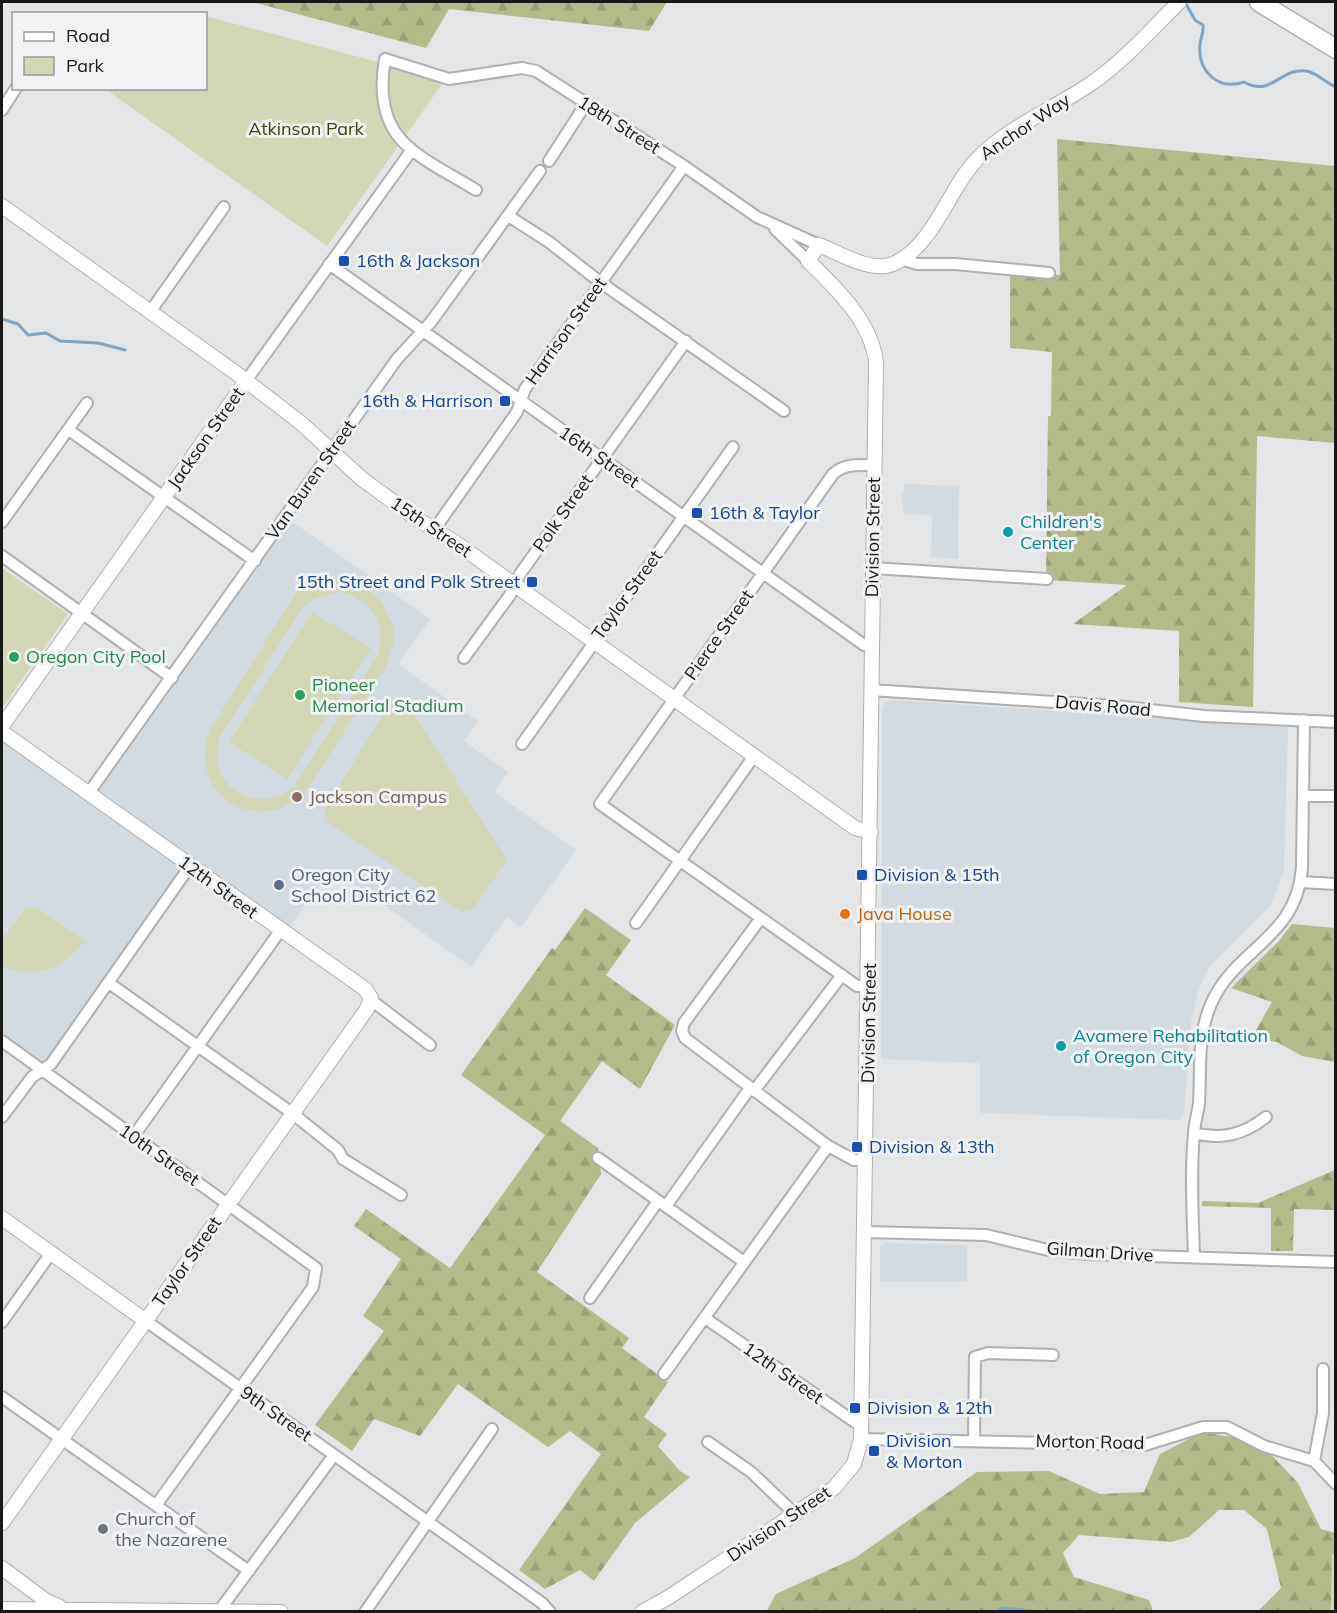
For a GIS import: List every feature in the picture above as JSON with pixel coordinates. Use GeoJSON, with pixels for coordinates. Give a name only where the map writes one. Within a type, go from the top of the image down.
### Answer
{"type":"FeatureCollection","features":[{"type":"Feature","properties":{"kind":"main road"},"geometry":{"type":"LineString","coordinates":[[1259,2],[1335,49]]}},
{"type":"Feature","properties":{"kind":"street","name":"Anchor Way"},"geometry":{"type":"LineString","coordinates":[[901,259],[920,242],[962,178],[981,156],[1088,85],[1124,57],[1179,2]]}},
{"type":"Feature","properties":{"kind":"street","name":"18th Street"},"geometry":{"type":"LineString","coordinates":[[411,151],[396,136],[388,118],[382,95],[386,60],[455,79],[522,68],[536,71],[585,105],[684,166],[770,225],[808,261],[863,322]]}},
{"type":"Feature","properties":{"kind":"street"},"geometry":{"type":"LineString","coordinates":[[2,110],[15,90]]}},
{"type":"Feature","properties":{"kind":"street"},"geometry":{"type":"LineString","coordinates":[[549,161],[585,105]]}},
{"type":"Feature","properties":{"kind":"street"},"geometry":{"type":"LineString","coordinates":[[411,151],[476,190]]}},
{"type":"Feature","properties":{"kind":"street","name":"Jackson Street"},"geometry":{"type":"LineString","coordinates":[[2,726],[411,151]]}},
{"type":"Feature","properties":{"kind":"street","name":"Harrison Street"},"geometry":{"type":"LineString","coordinates":[[434,530],[517,412],[527,387],[684,166]]}},
{"type":"Feature","properties":{"kind":"street","name":"Van Buren Street"},"geometry":{"type":"LineString","coordinates":[[88,794],[397,359],[423,331],[510,217],[540,171]]}},
{"type":"Feature","properties":{"kind":"street","name":"15th Street"},"geometry":{"type":"LineString","coordinates":[[2,206],[246,381],[301,423],[331,452],[396,505],[514,585],[855,828],[871,832]]}},
{"type":"Feature","properties":{"kind":"street"},"geometry":{"type":"LineString","coordinates":[[150,312],[224,207]]}},
{"type":"Feature","properties":{"kind":"street"},"geometry":{"type":"LineString","coordinates":[[510,217],[549,242],[600,282],[686,340],[784,411]]}},
{"type":"Feature","properties":{"kind":"street","name":"18th Street"},"geometry":{"type":"LineString","coordinates":[[770,225],[874,266],[890,265],[901,259]]}},
{"type":"Feature","properties":{"kind":"street"},"geometry":{"type":"LineString","coordinates":[[808,261],[819,245]]}},
{"type":"Feature","properties":{"kind":"street"},"geometry":{"type":"LineString","coordinates":[[901,259],[917,264],[955,264],[1049,273]]}},
{"type":"Feature","properties":{"kind":"street","name":"16th Street"},"geometry":{"type":"LineString","coordinates":[[329,264],[864,645],[871,645]]}},
{"type":"Feature","properties":{"kind":"street","name":"Division Street"},"geometry":{"type":"LineString","coordinates":[[642,1611],[669,1597],[795,1514],[844,1478],[856,1461],[862,1433],[876,362],[863,322]]}},
{"type":"Feature","properties":{"kind":"street","name":"Polk Street"},"geometry":{"type":"LineString","coordinates":[[464,658],[686,340]]}},
{"type":"Feature","properties":{"kind":"street"},"geometry":{"type":"LineString","coordinates":[[2,522],[63,435],[70,431],[87,403]]}},
{"type":"Feature","properties":{"kind":"street"},"geometry":{"type":"LineString","coordinates":[[70,431],[255,561]]}},
{"type":"Feature","properties":{"kind":"street","name":"Taylor Street"},"geometry":{"type":"LineString","coordinates":[[522,744],[733,447]]}},
{"type":"Feature","properties":{"kind":"street","name":"Pierce Street"},"geometry":{"type":"LineString","coordinates":[[680,859],[600,804],[840,468],[874,465]]}},
{"type":"Feature","properties":{"kind":"street"},"geometry":{"type":"LineString","coordinates":[[2,556],[172,678]]}},
{"type":"Feature","properties":{"kind":"street"},"geometry":{"type":"LineString","coordinates":[[873,568],[1047,579]]}},
{"type":"Feature","properties":{"kind":"street","name":"Davis Road"},"geometry":{"type":"LineString","coordinates":[[871,690],[1115,706],[1204,716],[1335,722]]}},
{"type":"Feature","properties":{"kind":"street"},"geometry":{"type":"LineString","coordinates":[[1194,1257],[1194,1133],[1198,1109],[1200,1049],[1212,1001],[1243,961],[1281,925],[1290,912],[1301,882],[1304,720]]}},
{"type":"Feature","properties":{"kind":"street","name":"12th Street"},"geometry":{"type":"LineString","coordinates":[[2,732],[367,991],[371,1000],[430,1045]]}},
{"type":"Feature","properties":{"kind":"street"},"geometry":{"type":"LineString","coordinates":[[636,923],[754,756]]}},
{"type":"Feature","properties":{"kind":"street"},"geometry":{"type":"LineString","coordinates":[[1303,796],[1335,796]]}},
{"type":"Feature","properties":{"kind":"street"},"geometry":{"type":"LineString","coordinates":[[680,859],[857,986],[869,986]]}},
{"type":"Feature","properties":{"kind":"street"},"geometry":{"type":"LineString","coordinates":[[2,1117],[32,1077],[51,1064],[190,866]]}},
{"type":"Feature","properties":{"kind":"street"},"geometry":{"type":"LineString","coordinates":[[1301,882],[1335,884]]}},
{"type":"Feature","properties":{"kind":"street"},"geometry":{"type":"LineString","coordinates":[[761,918],[684,1023],[682,1031],[685,1038],[828,1146],[854,1160],[866,1160]]}},
{"type":"Feature","properties":{"kind":"street"},"geometry":{"type":"LineString","coordinates":[[133,1137],[280,931]]}},
{"type":"Feature","properties":{"kind":"street"},"geometry":{"type":"LineString","coordinates":[[590,1298],[842,975]]}},
{"type":"Feature","properties":{"kind":"street"},"geometry":{"type":"LineString","coordinates":[[109,983],[197,1048],[292,1113],[338,1150],[343,1159],[401,1195]]}},
{"type":"Feature","properties":{"kind":"street","name":"Taylor Street"},"geometry":{"type":"LineString","coordinates":[[2,1523],[367,1009],[371,1000]]}},
{"type":"Feature","properties":{"kind":"street","name":"10th Street"},"geometry":{"type":"LineString","coordinates":[[2,1041],[316,1268],[317,1277],[313,1287],[241,1389]]}},
{"type":"Feature","properties":{"kind":"street"},"geometry":{"type":"LineString","coordinates":[[1194,1133],[1230,1136],[1249,1129],[1266,1117]]}},
{"type":"Feature","properties":{"kind":"street"},"geometry":{"type":"LineString","coordinates":[[664,1374],[828,1146]]}},
{"type":"Feature","properties":{"kind":"street"},"geometry":{"type":"LineString","coordinates":[[598,1158],[744,1262]]}},
{"type":"Feature","properties":{"kind":"street","name":"9th Street"},"geometry":{"type":"LineString","coordinates":[[2,1218],[428,1520],[550,1611]]}},
{"type":"Feature","properties":{"kind":"street","name":"Gilman Drive"},"geometry":{"type":"LineString","coordinates":[[865,1232],[986,1235],[1068,1253],[1335,1262]]}},
{"type":"Feature","properties":{"kind":"street"},"geometry":{"type":"LineString","coordinates":[[2,1322],[51,1253]]}},
{"type":"Feature","properties":{"kind":"street","name":"12th Street"},"geometry":{"type":"LineString","coordinates":[[705,1318],[862,1433]]}},
{"type":"Feature","properties":{"kind":"street"},"geometry":{"type":"LineString","coordinates":[[974,1440],[975,1357],[988,1353],[1053,1355]]}},
{"type":"Feature","properties":{"kind":"street"},"geometry":{"type":"LineString","coordinates":[[1323,1369],[1323,1413],[1314,1461],[1335,1484]]}},
{"type":"Feature","properties":{"kind":"street"},"geometry":{"type":"LineString","coordinates":[[157,1504],[241,1389]]}},
{"type":"Feature","properties":{"kind":"street"},"geometry":{"type":"LineString","coordinates":[[2,1396],[249,1571]]}},
{"type":"Feature","properties":{"kind":"street","name":"Morton Road"},"geometry":{"type":"LineString","coordinates":[[862,1433],[974,1440],[1145,1445],[1203,1426],[1216,1426],[1238,1430],[1264,1446],[1314,1461]]}},
{"type":"Feature","properties":{"kind":"street"},"geometry":{"type":"LineString","coordinates":[[364,1611],[492,1429]]}},
{"type":"Feature","properties":{"kind":"street"},"geometry":{"type":"LineString","coordinates":[[708,1443],[751,1472],[795,1514]]}},
{"type":"Feature","properties":{"kind":"street"},"geometry":{"type":"LineString","coordinates":[[219,1611],[334,1455]]}},
{"type":"Feature","properties":{"kind":"street"},"geometry":{"type":"LineString","coordinates":[[2,1568],[45,1600],[68,1609]]}},
{"type":"Feature","properties":{"kind":"street"},"geometry":{"type":"LineString","coordinates":[[2,1609],[281,1611]]}},
{"type":"Feature","properties":{"kind":"shaded area"},"geometry":{"type":"Polygon","coordinates":[[[904,484],[959,486],[958,559],[931,557],[932,515],[904,514],[901,494],[904,493],[904,484]]]}},
{"type":"Feature","properties":{"kind":"shaded area","name":"Jackson Campus"},"geometry":{"type":"Polygon","coordinates":[[[291,521],[430,619],[398,664],[478,721],[464,741],[508,772],[494,792],[576,850],[521,927],[507,917],[471,967],[332,868],[289,928],[191,859],[45,1063],[2,1032],[2,741],[89,803],[291,521]]]}},
{"type":"Feature","properties":{"kind":"shaded area"},"geometry":{"type":"Polygon","coordinates":[[[893,700],[1288,727],[1284,871],[1271,905],[1210,966],[1199,989],[1191,1022],[1184,1113],[1179,1120],[980,1113],[980,1063],[881,1059],[882,710],[885,702],[893,700]]]}},
{"type":"Feature","properties":{"kind":"shaded area"},"geometry":{"type":"Polygon","coordinates":[[[885,1243],[967,1245],[967,1282],[880,1282],[880,1247],[885,1243]]]}},
{"type":"Feature","properties":{"kind":"green space"},"geometry":{"type":"Polygon","coordinates":[[[252,2],[667,2],[649,31],[449,9],[426,48],[252,2]]]}},
{"type":"Feature","properties":{"kind":"green space","name":"Atkinson Park"},"geometry":{"type":"Polygon","coordinates":[[[207,16],[445,80],[327,246],[106,90],[207,90],[207,16]]]}},
{"type":"Feature","properties":{"kind":"green space"},"geometry":{"type":"Polygon","coordinates":[[[1057,139],[1335,166],[1335,443],[1257,436],[1253,707],[1179,702],[1179,631],[1073,624],[1127,585],[1046,580],[1048,416],[1051,416],[1052,352],[1010,348],[1010,271],[1060,275],[1057,139]]]}},
{"type":"Feature","properties":{"kind":"green space","name":"Oregon City Pool"},"geometry":{"type":"Polygon","coordinates":[[[2,568],[68,614],[2,708],[2,568]]]}},
{"type":"Feature","properties":{"kind":"green space"},"geometry":{"type":"Polygon","coordinates":[[[342,580],[367,589],[381,601],[393,625],[394,643],[385,668],[305,793],[286,806],[267,811],[248,810],[231,803],[217,791],[208,774],[205,754],[209,731],[303,582],[310,586],[324,581],[342,580]],[[338,592],[315,598],[303,607],[220,737],[217,755],[220,770],[227,783],[238,792],[251,798],[265,799],[280,795],[295,785],[378,655],[380,633],[374,614],[367,606],[349,595],[338,592]]]}},
{"type":"Feature","properties":{"kind":"green space"},"geometry":{"type":"Polygon","coordinates":[[[312,612],[371,648],[287,779],[229,742],[312,612]]]}},
{"type":"Feature","properties":{"kind":"green space"},"geometry":{"type":"Polygon","coordinates":[[[406,702],[507,860],[474,908],[463,912],[328,822],[324,810],[387,708],[406,702]]]}},
{"type":"Feature","properties":{"kind":"green space"},"geometry":{"type":"Polygon","coordinates":[[[36,907],[86,941],[67,959],[48,970],[27,973],[2,966],[2,939],[26,908],[36,907]]]}},
{"type":"Feature","properties":{"kind":"green space"},"geometry":{"type":"Polygon","coordinates":[[[585,908],[631,940],[606,975],[675,1025],[640,1089],[602,1061],[560,1121],[598,1148],[601,1174],[537,1272],[629,1338],[622,1348],[668,1382],[644,1417],[667,1434],[658,1446],[680,1471],[690,1477],[635,1523],[594,1581],[580,1570],[545,1589],[519,1570],[601,1454],[570,1431],[548,1447],[458,1384],[420,1436],[374,1419],[352,1451],[315,1425],[384,1331],[363,1316],[401,1259],[354,1226],[366,1209],[450,1268],[545,1135],[461,1075],[552,948],[555,950],[585,908]]]}},
{"type":"Feature","properties":{"kind":"green space"},"geometry":{"type":"Polygon","coordinates":[[[1292,924],[1335,928],[1335,1062],[1302,1056],[1277,1042],[1258,1039],[1256,1030],[1272,1002],[1231,988],[1279,941],[1292,924]]]}},
{"type":"Feature","properties":{"kind":"green space"},"geometry":{"type":"Polygon","coordinates":[[[1335,1170],[1335,1210],[1294,1209],[1293,1251],[1271,1251],[1271,1208],[1202,1206],[1202,1201],[1258,1203],[1335,1170]]]}},
{"type":"Feature","properties":{"kind":"green space"},"geometry":{"type":"Polygon","coordinates":[[[1202,1432],[1259,1442],[1298,1483],[1321,1529],[1335,1533],[1335,1611],[1258,1611],[1281,1588],[1267,1529],[1244,1510],[1219,1510],[1189,1537],[1171,1542],[1079,1535],[1063,1553],[1074,1577],[1149,1600],[1153,1611],[766,1612],[776,1594],[855,1558],[977,1472],[1049,1471],[1100,1494],[1144,1492],[1160,1454],[1202,1432]]]}},
{"type":"Feature","properties":{"kind":"green space"},"geometry":{"type":"Polygon","coordinates":[[[1332,1554],[1335,1554],[1335,1611],[1331,1611],[1332,1554]]]}},
{"type":"Feature","properties":{"kind":"waterway"},"geometry":{"type":"LineString","coordinates":[[1185,2],[1195,20],[1203,25],[1200,44],[1202,63],[1211,77],[1218,81],[1226,84],[1244,82],[1253,86],[1262,86],[1290,73],[1306,71],[1314,73],[1336,87]]}},
{"type":"Feature","properties":{"kind":"waterway"},"geometry":{"type":"LineString","coordinates":[[2,319],[18,324],[28,335],[46,333],[60,341],[98,343],[125,350]]}},
{"type":"Feature","properties":{"kind":"waterway"},"geometry":{"type":"LineString","coordinates":[[996,1612],[1002,1608],[1044,1612]]}},
{"type":"Feature","properties":{"kind":"place","name":"16th & Jackson"},"geometry":{"type":"Point","coordinates":[344,261]}},
{"type":"Feature","properties":{"kind":"place","name":"16th & Harrison"},"geometry":{"type":"Point","coordinates":[505,401]}},
{"type":"Feature","properties":{"kind":"place","name":"16th & Taylor"},"geometry":{"type":"Point","coordinates":[697,513]}},
{"type":"Feature","properties":{"kind":"place","name":"Children's Center"},"geometry":{"type":"Point","coordinates":[1008,532]}},
{"type":"Feature","properties":{"kind":"place","name":"15th Street and Polk Street"},"geometry":{"type":"Point","coordinates":[532,582]}},
{"type":"Feature","properties":{"kind":"place","name":"Oregon City Pool"},"geometry":{"type":"Point","coordinates":[14,657]}},
{"type":"Feature","properties":{"kind":"place","name":"Pioneer Memorial Stadium"},"geometry":{"type":"Point","coordinates":[300,695]}},
{"type":"Feature","properties":{"kind":"place","name":"Jackson Campus"},"geometry":{"type":"Point","coordinates":[297,797]}},
{"type":"Feature","properties":{"kind":"place","name":"Division & 15th"},"geometry":{"type":"Point","coordinates":[862,875]}},
{"type":"Feature","properties":{"kind":"place","name":"Oregon City School District 62"},"geometry":{"type":"Point","coordinates":[279,885]}},
{"type":"Feature","properties":{"kind":"place","name":"Java House"},"geometry":{"type":"Point","coordinates":[845,914]}},
{"type":"Feature","properties":{"kind":"place","name":"Avamere Rehabilitation of Oregon City"},"geometry":{"type":"Point","coordinates":[1061,1046]}},
{"type":"Feature","properties":{"kind":"place","name":"Division & 13th"},"geometry":{"type":"Point","coordinates":[857,1147]}},
{"type":"Feature","properties":{"kind":"place","name":"Division & 12th"},"geometry":{"type":"Point","coordinates":[855,1408]}},
{"type":"Feature","properties":{"kind":"place","name":"Division & Morton"},"geometry":{"type":"Point","coordinates":[874,1451]}},
{"type":"Feature","properties":{"kind":"place","name":"Church of the Nazarene"},"geometry":{"type":"Point","coordinates":[103,1529]}}]}
